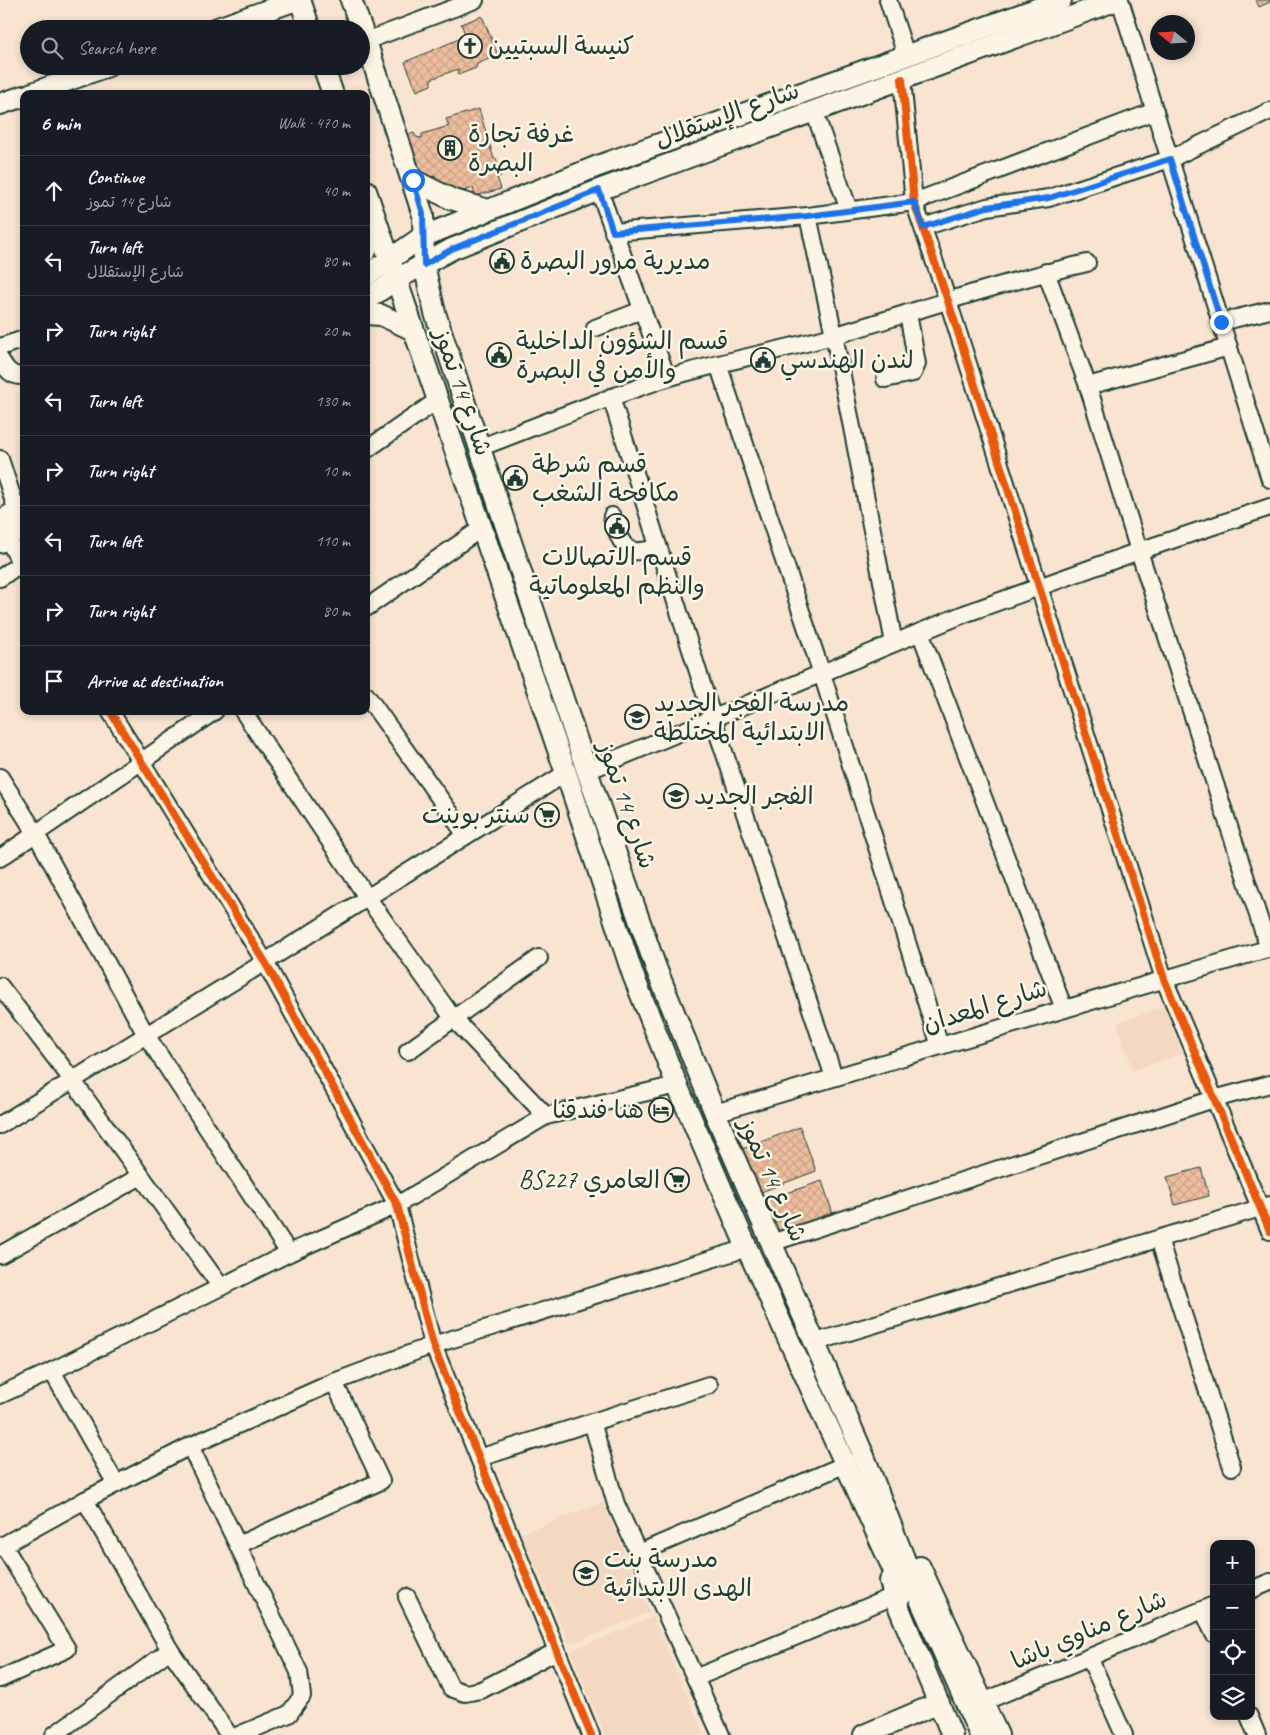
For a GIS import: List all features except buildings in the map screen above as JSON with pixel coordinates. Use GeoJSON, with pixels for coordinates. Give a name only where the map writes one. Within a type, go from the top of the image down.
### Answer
{"type":"FeatureCollection","features":[{"type":"Feature","properties":{"kind":"main road"},"geometry":{"type":"LineString","coordinates":[[241,20],[298,0],[306,20]]}},
{"type":"Feature","properties":{"kind":"main road","name":"شارع 14 تموز"},"geometry":{"type":"LineString","coordinates":[[351,0],[358,20]]}},
{"type":"Feature","properties":{"kind":"main road","name":"شارع الإستقلال"},"geometry":{"type":"LineString","coordinates":[[370,273],[422,237],[598,166],[1061,0]]}},
{"type":"Feature","properties":{"kind":"main road","name":"شارع الإستقلال"},"geometry":{"type":"LineString","coordinates":[[370,297],[397,279],[452,249],[599,190],[1118,0]]}},
{"type":"Feature","properties":{"kind":"main road","name":"شارع 14 تموز"},"geometry":{"type":"LineString","coordinates":[[370,53],[423,214],[424,265],[435,313],[587,771],[656,968],[715,1113],[816,1342],[882,1523],[918,1608]]}},
{"type":"Feature","properties":{"kind":"main road"},"geometry":{"type":"LineString","coordinates":[[41,90],[83,75]]}},
{"type":"Feature","properties":{"kind":"main road"},"geometry":{"type":"LineString","coordinates":[[326,75],[332,90]]}},
{"type":"Feature","properties":{"kind":"main road"},"geometry":{"type":"LineString","coordinates":[[0,104],[20,97]]}},
{"type":"Feature","properties":{"kind":"main road"},"geometry":{"type":"LineString","coordinates":[[413,180],[451,199],[488,210]]}},
{"type":"Feature","properties":{"kind":"main road","name":"شارع 14 تموز"},"geometry":{"type":"LineString","coordinates":[[370,215],[397,279],[633,976],[676,1084],[747,1248],[846,1464],[882,1523]]}},
{"type":"Feature","properties":{"kind":"main road"},"geometry":{"type":"LineString","coordinates":[[370,314],[380,315],[413,330]]}},
{"type":"Feature","properties":{"kind":"main road"},"geometry":{"type":"LineString","coordinates":[[882,1523],[894,1596],[933,1706],[948,1733]]}},
{"type":"Feature","properties":{"kind":"main road"},"geometry":{"type":"LineString","coordinates":[[882,1523],[899,1535],[924,1574],[998,1735]]}},
{"type":"Feature","properties":{"kind":"main road"},"geometry":{"type":"LineString","coordinates":[[918,1608],[948,1733]]}},
{"type":"Feature","properties":{"kind":"main road"},"geometry":{"type":"LineString","coordinates":[[918,1608],[980,1735]]}},
{"type":"Feature","properties":{"kind":"main road"},"geometry":{"type":"LineString","coordinates":[[864,1735],[933,1706]]}},
{"type":"Feature","properties":{"kind":"street"},"geometry":{"type":"LineString","coordinates":[[370,39],[475,0]]}},
{"type":"Feature","properties":{"kind":"street"},"geometry":{"type":"LineString","coordinates":[[888,0],[906,55]]}},
{"type":"Feature","properties":{"kind":"street"},"geometry":{"type":"LineString","coordinates":[[1118,0],[1155,111],[1270,478]]}},
{"type":"Feature","properties":{"kind":"street"},"geometry":{"type":"LineString","coordinates":[[902,79],[914,202],[948,301],[1164,979],[1214,1099],[1265,1207],[1270,1231]]}},
{"type":"Feature","properties":{"kind":"street"},"geometry":{"type":"LineString","coordinates":[[814,111],[849,210]]}},
{"type":"Feature","properties":{"kind":"street"},"geometry":{"type":"LineString","coordinates":[[613,232],[808,216],[914,202],[1155,111]]}},
{"type":"Feature","properties":{"kind":"street"},"geometry":{"type":"LineString","coordinates":[[923,227],[987,207],[1049,198],[1170,159],[1270,111]]}},
{"type":"Feature","properties":{"kind":"street"},"geometry":{"type":"LineString","coordinates":[[599,190],[667,378]]}},
{"type":"Feature","properties":{"kind":"street"},"geometry":{"type":"LineString","coordinates":[[808,216],[834,335],[894,643]]}},
{"type":"Feature","properties":{"kind":"street"},"geometry":{"type":"LineString","coordinates":[[479,448],[611,397],[667,378],[834,335],[1046,272],[1087,263]]}},
{"type":"Feature","properties":{"kind":"street"},"geometry":{"type":"LineString","coordinates":[[1046,272],[1088,386],[1139,551],[1269,948]]}},
{"type":"Feature","properties":{"kind":"street"},"geometry":{"type":"LineString","coordinates":[[595,328],[642,310]]}},
{"type":"Feature","properties":{"kind":"street"},"geometry":{"type":"LineString","coordinates":[[1221,322],[1270,310]]}},
{"type":"Feature","properties":{"kind":"street"},"geometry":{"type":"LineString","coordinates":[[885,379],[913,373],[917,364],[908,313]]}},
{"type":"Feature","properties":{"kind":"street"},"geometry":{"type":"LineString","coordinates":[[0,347],[20,340]]}},
{"type":"Feature","properties":{"kind":"street"},"geometry":{"type":"LineString","coordinates":[[1088,386],[1229,348]]}},
{"type":"Feature","properties":{"kind":"street"},"geometry":{"type":"LineString","coordinates":[[0,359],[6,369],[13,375],[20,376]]}},
{"type":"Feature","properties":{"kind":"street"},"geometry":{"type":"LineString","coordinates":[[718,364],[822,674],[940,1046]]}},
{"type":"Feature","properties":{"kind":"street"},"geometry":{"type":"LineString","coordinates":[[611,397],[712,719],[834,1077]]}},
{"type":"Feature","properties":{"kind":"street"},"geometry":{"type":"LineString","coordinates":[[370,447],[438,400]]}},
{"type":"Feature","properties":{"kind":"street"},"geometry":{"type":"LineString","coordinates":[[0,460],[20,558]]}},
{"type":"Feature","properties":{"kind":"street"},"geometry":{"type":"LineString","coordinates":[[587,771],[920,632],[1038,586],[1270,507]]}},
{"type":"Feature","properties":{"kind":"street"},"geometry":{"type":"LineString","coordinates":[[612,516],[622,543],[629,550],[635,552],[658,548]]}},
{"type":"Feature","properties":{"kind":"street"},"geometry":{"type":"LineString","coordinates":[[370,605],[482,528]]}},
{"type":"Feature","properties":{"kind":"street"},"geometry":{"type":"LineString","coordinates":[[0,578],[20,568]]}},
{"type":"Feature","properties":{"kind":"street"},"geometry":{"type":"LineString","coordinates":[[920,632],[1064,1009]]}},
{"type":"Feature","properties":{"kind":"street"},"geometry":{"type":"LineString","coordinates":[[370,701],[466,834]]}},
{"type":"Feature","properties":{"kind":"street"},"geometry":{"type":"LineString","coordinates":[[112,715],[265,962],[397,1205],[433,1345],[591,1735]]}},
{"type":"Feature","properties":{"kind":"street"},"geometry":{"type":"LineString","coordinates":[[0,858],[209,715]]}},
{"type":"Feature","properties":{"kind":"street"},"geometry":{"type":"LineString","coordinates":[[246,715],[367,897],[453,1018],[546,1116]]}},
{"type":"Feature","properties":{"kind":"street"},"geometry":{"type":"LineString","coordinates":[[0,1125],[265,962],[466,834],[566,774]]}},
{"type":"Feature","properties":{"kind":"street"},"geometry":{"type":"LineString","coordinates":[[0,777],[36,834],[146,1035],[289,1254]]}},
{"type":"Feature","properties":{"kind":"street","name":"شارع المعدان"},"geometry":{"type":"LineString","coordinates":[[715,1113],[1269,948]]}},
{"type":"Feature","properties":{"kind":"street"},"geometry":{"type":"LineString","coordinates":[[408,1051],[540,958]]}},
{"type":"Feature","properties":{"kind":"street"},"geometry":{"type":"LineString","coordinates":[[0,986],[73,1081],[221,1287]]}},
{"type":"Feature","properties":{"kind":"street"},"geometry":{"type":"LineString","coordinates":[[0,1395],[289,1254],[397,1205],[546,1116],[676,1084]]}},
{"type":"Feature","properties":{"kind":"street"},"geometry":{"type":"LineString","coordinates":[[771,1243],[1214,1099],[1270,1084]]}},
{"type":"Feature","properties":{"kind":"street"},"geometry":{"type":"LineString","coordinates":[[0,1255],[141,1176]]}},
{"type":"Feature","properties":{"kind":"street"},"geometry":{"type":"LineString","coordinates":[[816,1342],[1265,1207]]}},
{"type":"Feature","properties":{"kind":"street"},"geometry":{"type":"LineString","coordinates":[[1158,1239],[1232,1468]]}},
{"type":"Feature","properties":{"kind":"street"},"geometry":{"type":"LineString","coordinates":[[0,1678],[67,1648],[1,1546],[190,1446],[334,1382],[433,1345],[747,1248]]}},
{"type":"Feature","properties":{"kind":"street"},"geometry":{"type":"LineString","coordinates":[[52,1371],[116,1484]]}},
{"type":"Feature","properties":{"kind":"street"},"geometry":{"type":"LineString","coordinates":[[238,1545],[381,1482],[334,1382]]}},
{"type":"Feature","properties":{"kind":"street"},"geometry":{"type":"LineString","coordinates":[[479,1458],[709,1385]]}},
{"type":"Feature","properties":{"kind":"street"},"geometry":{"type":"LineString","coordinates":[[592,1422],[616,1504],[720,1735]]}},
{"type":"Feature","properties":{"kind":"street"},"geometry":{"type":"LineString","coordinates":[[190,1446],[299,1672],[302,1696],[289,1714],[240,1735]]}},
{"type":"Feature","properties":{"kind":"street"},"geometry":{"type":"LineString","coordinates":[[639,1553],[846,1464]]}},
{"type":"Feature","properties":{"kind":"street"},"geometry":{"type":"LineString","coordinates":[[85,1500],[170,1650],[230,1735]]}},
{"type":"Feature","properties":{"kind":"street"},"geometry":{"type":"LineString","coordinates":[[1255,1588],[1270,1582]]}},
{"type":"Feature","properties":{"kind":"street"},"geometry":{"type":"LineString","coordinates":[[695,1678],[894,1596]]}},
{"type":"Feature","properties":{"kind":"street"},"geometry":{"type":"LineString","coordinates":[[407,1597],[451,1688],[458,1691],[465,1693],[482,1690],[557,1651]]}},
{"type":"Feature","properties":{"kind":"street"},"geometry":{"type":"LineString","coordinates":[[1209,1607],[1213,1630]]}},
{"type":"Feature","properties":{"kind":"street","name":"شارع مناوي باشا"},"geometry":{"type":"LineString","coordinates":[[984,1702],[1209,1607]]}},
{"type":"Feature","properties":{"kind":"street"},"geometry":{"type":"LineString","coordinates":[[62,1733],[170,1650]]}},
{"type":"Feature","properties":{"kind":"street"},"geometry":{"type":"LineString","coordinates":[[1088,1658],[1124,1735]]}},
{"type":"Feature","properties":{"kind":"street"},"geometry":{"type":"LineString","coordinates":[[1251,1720],[1257,1735]]}},
{"type":"Feature","properties":{"kind":"shaded area"},"geometry":{"type":"Polygon","coordinates":[[[1165,1006],[1182,1054],[1133,1070],[1117,1023],[1165,1006]]]}},
{"type":"Feature","properties":{"kind":"shaded area","name":"مدرسة بنت الهدى اﻻبتدائية"},"geometry":{"type":"Polygon","coordinates":[[[603,1502],[650,1612],[570,1644],[521,1534],[603,1502]]]}},
{"type":"Feature","properties":{"kind":"shaded area"},"geometry":{"type":"Polygon","coordinates":[[[653,1617],[704,1735],[605,1735],[571,1651],[653,1617]]]}},
{"type":"Feature","properties":{"kind":"cycle path"},"geometry":{"type":"LineString","coordinates":[[902,79],[914,202],[948,301],[1164,979],[1270,1231]]}},
{"type":"Feature","properties":{"kind":"cycle path"},"geometry":{"type":"LineString","coordinates":[[112,715],[265,962],[397,1205],[433,1345],[591,1735]]}},
{"type":"Feature","properties":{"kind":"place","name":"كنيسة السبتيين"},"geometry":{"type":"Point","coordinates":[470,46]}},
{"type":"Feature","properties":{"kind":"place","name":"غرفة تجارة البصرة"},"geometry":{"type":"Point","coordinates":[450,148]}},
{"type":"Feature","properties":{"kind":"place","name":"مديرية مرور البصرة"},"geometry":{"type":"Point","coordinates":[502,261]}},
{"type":"Feature","properties":{"kind":"place","name":"قسم الشؤون الداخلية والأمن في البصرة"},"geometry":{"type":"Point","coordinates":[499,355]}},
{"type":"Feature","properties":{"kind":"place","name":"لندن الهندسي"},"geometry":{"type":"Point","coordinates":[763,360]}},
{"type":"Feature","properties":{"kind":"place","name":"قسم شرطة مكافحة الشغب"},"geometry":{"type":"Point","coordinates":[515,478]}},
{"type":"Feature","properties":{"kind":"place","name":"قسم الاتصالات والنظم المعلوماتية"},"geometry":{"type":"Point","coordinates":[617,526]}},
{"type":"Feature","properties":{"kind":"place","name":"مدرسة الفجر الجديد الابتدائية المختلطة"},"geometry":{"type":"Point","coordinates":[637,717]}},
{"type":"Feature","properties":{"kind":"place","name":"الفجر الجديد"},"geometry":{"type":"Point","coordinates":[676,796]}},
{"type":"Feature","properties":{"kind":"place","name":"سنتر بوينت"},"geometry":{"type":"Point","coordinates":[547,815]}},
{"type":"Feature","properties":{"kind":"place","name":"هنا فندقنا"},"geometry":{"type":"Point","coordinates":[661,1110]}},
{"type":"Feature","properties":{"kind":"place","name":"BS227 العامري"},"geometry":{"type":"Point","coordinates":[677,1180]}},
{"type":"Feature","properties":{"kind":"place","name":"مدرسة بنت الهدى اﻻبتدائية"},"geometry":{"type":"Point","coordinates":[586,1573]}},
{"type":"Feature","properties":{"kind":"route"},"geometry":{"type":"LineString","coordinates":[[413,180],[423,214],[424,265],[452,249],[599,190],[613,232],[808,216],[914,202],[923,227],[987,207],[1049,198],[1170,159],[1221,322]]}}]}
